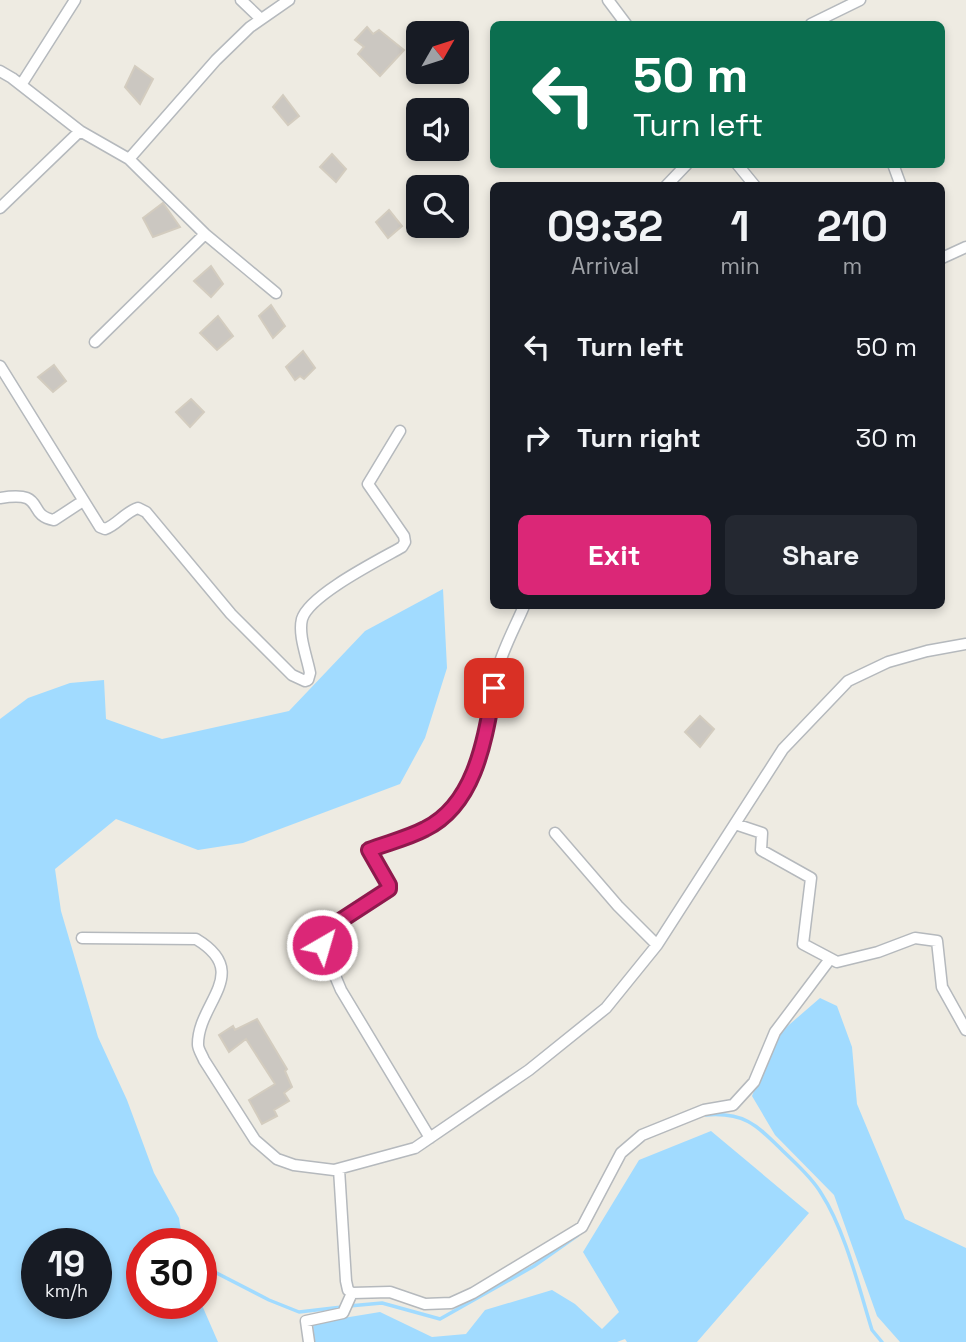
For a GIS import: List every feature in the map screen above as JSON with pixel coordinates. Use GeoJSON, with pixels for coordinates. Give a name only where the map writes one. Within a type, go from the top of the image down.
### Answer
{"type":"FeatureCollection","features":[{"type":"Feature","properties":{"kind":"street"},"geometry":{"type":"LineString","coordinates":[[21,85],[75,0]]}},
{"type":"Feature","properties":{"kind":"street"},"geometry":{"type":"LineString","coordinates":[[241,0],[261,19]]}},
{"type":"Feature","properties":{"kind":"street"},"geometry":{"type":"LineString","coordinates":[[129,159],[216,60],[250,27],[289,0]]}},
{"type":"Feature","properties":{"kind":"street"},"geometry":{"type":"LineString","coordinates":[[608,0],[624,21]]}},
{"type":"Feature","properties":{"kind":"street"},"geometry":{"type":"LineString","coordinates":[[817,21],[860,0]]}},
{"type":"Feature","properties":{"kind":"street"},"geometry":{"type":"LineString","coordinates":[[0,71],[79,131],[129,159],[205,234],[276,293]]}},
{"type":"Feature","properties":{"kind":"street"},"geometry":{"type":"LineString","coordinates":[[0,208],[79,131]]}},
{"type":"Feature","properties":{"kind":"street"},"geometry":{"type":"LineString","coordinates":[[670,182],[683,168]]}},
{"type":"Feature","properties":{"kind":"street"},"geometry":{"type":"LineString","coordinates":[[740,168],[752,182]]}},
{"type":"Feature","properties":{"kind":"street"},"geometry":{"type":"LineString","coordinates":[[95,342],[205,234]]}},
{"type":"Feature","properties":{"kind":"street"},"geometry":{"type":"LineString","coordinates":[[945,257],[966,247]]}},
{"type":"Feature","properties":{"kind":"street"},"geometry":{"type":"LineString","coordinates":[[0,366],[100,527],[104,529],[138,508],[146,512],[231,614],[292,675],[305,681],[310,673],[301,627],[308,609],[334,586],[402,547],[405,542],[404,536],[368,484],[400,431]]}},
{"type":"Feature","properties":{"kind":"street"},"geometry":{"type":"LineString","coordinates":[[0,498],[30,498],[43,517],[54,520],[83,501]]}},
{"type":"Feature","properties":{"kind":"street"},"geometry":{"type":"LineString","coordinates":[[430,1138],[341,990],[322,945],[322,936],[326,930],[389,889],[369,850],[426,829],[447,813],[472,779],[490,712],[499,664],[523,609]]}},
{"type":"Feature","properties":{"kind":"street"},"geometry":{"type":"LineString","coordinates":[[82,937],[196,939],[211,948],[222,968],[220,984],[197,1046],[255,1140],[277,1159],[295,1165],[339,1168],[415,1148],[529,1070],[606,1008],[657,945],[783,749],[848,681],[888,662],[966,644]]}},
{"type":"Feature","properties":{"kind":"street"},"geometry":{"type":"LineString","coordinates":[[735,824],[762,833],[761,849],[811,878],[803,944],[837,962],[915,938],[937,942],[942,987],[966,1030]]}},
{"type":"Feature","properties":{"kind":"street"},"geometry":{"type":"LineString","coordinates":[[555,833],[618,906],[657,945]]}},
{"type":"Feature","properties":{"kind":"street"},"geometry":{"type":"LineString","coordinates":[[339,1168],[348,1290],[352,1293],[390,1292],[425,1304],[451,1303],[473,1293],[582,1227],[621,1153],[642,1135],[704,1110],[733,1105],[754,1082],[775,1032],[830,958]]}},
{"type":"Feature","properties":{"kind":"street"},"geometry":{"type":"LineString","coordinates":[[310,1342],[306,1321],[343,1313],[352,1293]]}},
{"type":"Feature","properties":{"kind":"water"},"geometry":{"type":"Polygon","coordinates":[[[443,589],[447,668],[425,738],[400,784],[243,843],[198,850],[116,819],[55,869],[61,911],[98,1037],[127,1100],[154,1173],[179,1218],[181,1228],[126,1228],[126,1319],[208,1319],[218,1342],[0,1342],[0,719],[28,698],[70,683],[104,680],[106,719],[162,739],[289,711],[365,631],[443,589]]]}},
{"type":"Feature","properties":{"kind":"water"},"geometry":{"type":"Polygon","coordinates":[[[820,998],[837,1006],[852,1047],[857,1104],[905,1219],[966,1248],[966,1342],[900,1342],[877,1316],[834,1195],[775,1135],[752,1096],[775,1037],[820,998]]]}},
{"type":"Feature","properties":{"kind":"water"},"geometry":{"type":"Polygon","coordinates":[[[711,1131],[809,1213],[697,1342],[627,1342],[625,1339],[617,1342],[314,1342],[313,1323],[380,1312],[432,1337],[466,1334],[485,1310],[552,1290],[575,1304],[602,1329],[619,1312],[583,1252],[639,1160],[711,1131]]]}},
{"type":"Feature","properties":{"kind":"building"},"geometry":{"type":"Polygon","coordinates":[[[367,27],[373,34],[379,30],[404,50],[380,76],[358,54],[364,47],[355,40],[367,27]]]}},
{"type":"Feature","properties":{"kind":"building"},"geometry":{"type":"Polygon","coordinates":[[[135,66],[153,79],[140,104],[125,87],[135,66]]]}},
{"type":"Feature","properties":{"kind":"building"},"geometry":{"type":"Polygon","coordinates":[[[283,95],[299,116],[288,125],[273,107],[283,95]]]}},
{"type":"Feature","properties":{"kind":"building"},"geometry":{"type":"Polygon","coordinates":[[[332,154],[346,169],[336,182],[320,167],[332,154]]]}},
{"type":"Feature","properties":{"kind":"building"},"geometry":{"type":"Polygon","coordinates":[[[163,203],[180,227],[153,237],[143,218],[163,203]]]}},
{"type":"Feature","properties":{"kind":"building"},"geometry":{"type":"Polygon","coordinates":[[[389,210],[402,226],[388,238],[376,222],[389,210]]]}},
{"type":"Feature","properties":{"kind":"building"},"geometry":{"type":"Polygon","coordinates":[[[211,266],[223,284],[211,297],[194,281],[211,266]]]}},
{"type":"Feature","properties":{"kind":"building"},"geometry":{"type":"Polygon","coordinates":[[[271,305],[285,326],[273,338],[259,316],[271,305]]]}},
{"type":"Feature","properties":{"kind":"building"},"geometry":{"type":"Polygon","coordinates":[[[218,316],[233,336],[217,350],[200,333],[218,316]]]}},
{"type":"Feature","properties":{"kind":"building"},"geometry":{"type":"Polygon","coordinates":[[[303,351],[315,368],[304,379],[300,376],[295,380],[286,367],[303,351]]]}},
{"type":"Feature","properties":{"kind":"building"},"geometry":{"type":"Polygon","coordinates":[[[54,365],[66,381],[53,392],[38,377],[54,365]]]}},
{"type":"Feature","properties":{"kind":"building"},"geometry":{"type":"Polygon","coordinates":[[[191,399],[204,412],[190,427],[176,412],[191,399]]]}},
{"type":"Feature","properties":{"kind":"building"},"geometry":{"type":"Polygon","coordinates":[[[700,716],[714,729],[700,747],[685,732],[700,716]]]}},
{"type":"Feature","properties":{"kind":"building"},"geometry":{"type":"Polygon","coordinates":[[[257,1019],[287,1069],[285,1071],[292,1087],[284,1093],[289,1101],[274,1110],[277,1116],[262,1124],[249,1100],[275,1084],[246,1039],[229,1052],[219,1035],[233,1026],[235,1030],[257,1019]]]}},
{"type":"Feature","properties":{"kind":"waterway"},"geometry":{"type":"LineString","coordinates":[[706,1115],[730,1116],[756,1126],[812,1181],[837,1224],[872,1330],[882,1342]]}},
{"type":"Feature","properties":{"kind":"waterway"},"geometry":{"type":"LineString","coordinates":[[349,1306],[382,1303],[440,1319],[534,1266],[578,1235]]}},
{"type":"Feature","properties":{"kind":"waterway"},"geometry":{"type":"LineString","coordinates":[[217,1273],[299,1312],[342,1307]]}},
{"type":"Feature","properties":{"kind":"route"},"geometry":{"type":"LineString","coordinates":[[322,945],[322,936],[326,930],[389,889],[369,850],[426,829],[447,813],[472,779],[494,688]]}}]}
